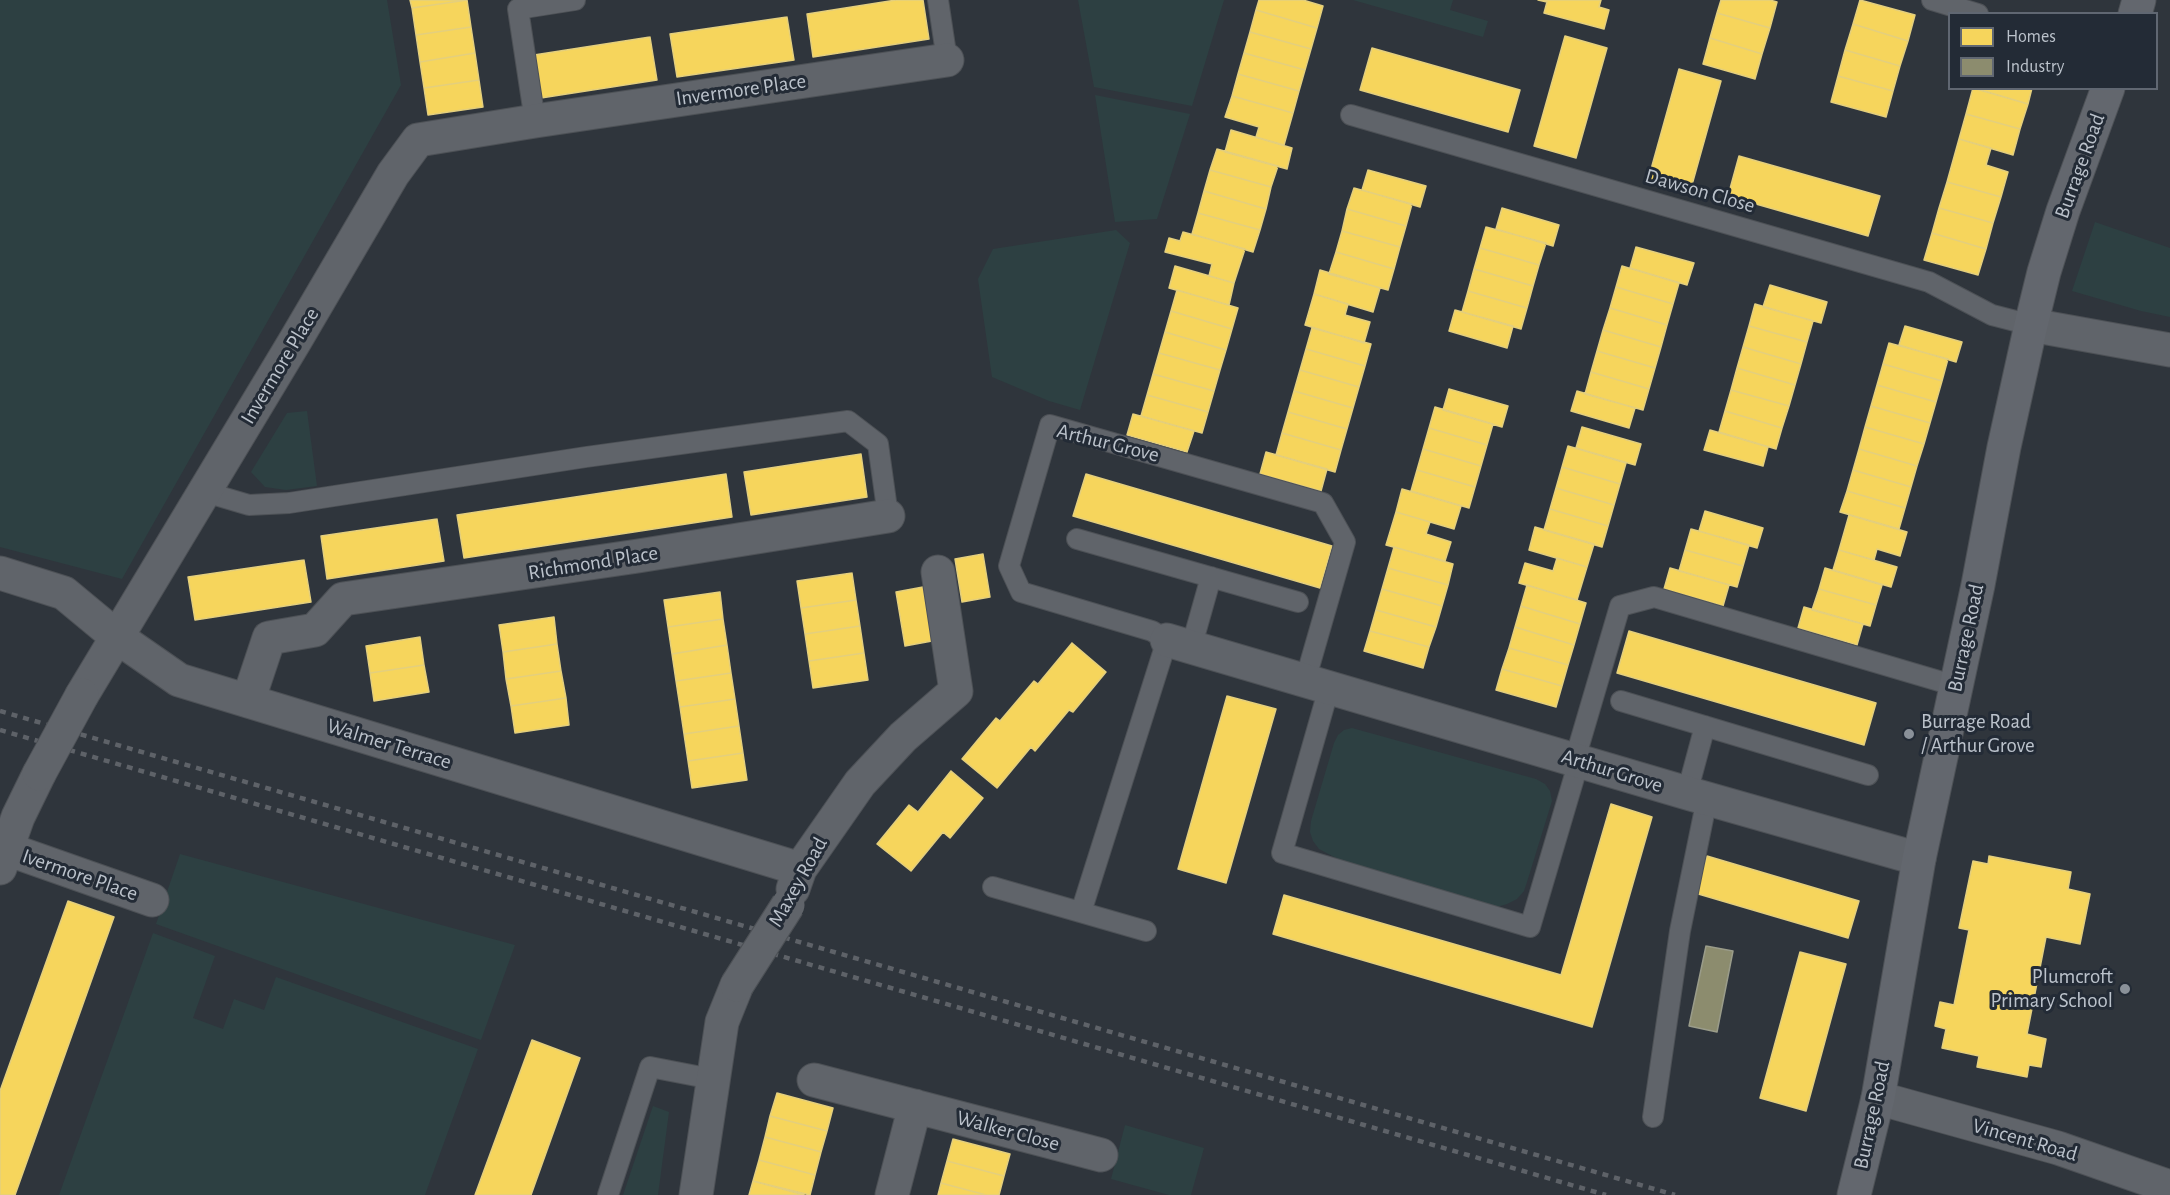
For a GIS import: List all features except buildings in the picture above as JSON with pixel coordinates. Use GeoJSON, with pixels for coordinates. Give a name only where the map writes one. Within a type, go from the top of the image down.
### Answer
{"type":"FeatureCollection","features":[{"type":"Feature","properties":{"kind":"street","name":"Invermore Place"},"geometry":{"type":"LineString","coordinates":[[82,695],[393,174],[418,141],[535,121],[947,60]]}},
{"type":"Feature","properties":{"kind":"street","name":"Burrage Road"},"geometry":{"type":"LineString","coordinates":[[1854,1195],[1878,1098],[1920,859],[2031,325],[2044,272],[2063,211],[2107,90]]}},
{"type":"Feature","properties":{"kind":"street"},"geometry":{"type":"LineString","coordinates":[[2031,325],[2170,350]]}},
{"type":"Feature","properties":{"kind":"street","name":"Richmond Place"},"geometry":{"type":"LineString","coordinates":[[248,701],[269,638],[315,630],[343,599],[628,558],[888,516]]}},
{"type":"Feature","properties":{"kind":"street","name":"Maxey Road"},"geometry":{"type":"LineString","coordinates":[[696,1195],[722,1022],[737,985],[788,905],[800,869],[860,783],[903,737],[956,691],[938,572]]}},
{"type":"Feature","properties":{"kind":"street","name":"Walmer Terrace"},"geometry":{"type":"LineString","coordinates":[[0,573],[64,593],[117,637],[179,680],[800,869]]}},
{"type":"Feature","properties":{"kind":"street","name":"Arthur Grove"},"geometry":{"type":"LineString","coordinates":[[1179,644],[1920,859]]}},
{"type":"Feature","properties":{"kind":"street","name":"Ivermore Place"},"geometry":{"type":"LineString","coordinates":[[82,695],[18,817],[3,859],[152,900]]}},
{"type":"Feature","properties":{"kind":"street","name":"Walker Close"},"geometry":{"type":"LineString","coordinates":[[814,1080],[1101,1155]]}},
{"type":"Feature","properties":{"kind":"street","name":"Vincent Road"},"geometry":{"type":"LineString","coordinates":[[1878,1098],[2058,1148],[2170,1187]]}},
{"type":"Feature","properties":{"kind":"street"},"geometry":{"type":"LineString","coordinates":[[892,1195],[915,1106]]}},
{"type":"Feature","properties":{"kind":"lane"},"geometry":{"type":"LineString","coordinates":[[535,121],[518,9],[575,0]]}},
{"type":"Feature","properties":{"kind":"lane"},"geometry":{"type":"LineString","coordinates":[[938,0],[947,60]]}},
{"type":"Feature","properties":{"kind":"lane"},"geometry":{"type":"LineString","coordinates":[[1932,0],[1971,12]]}},
{"type":"Feature","properties":{"kind":"lane","name":"Dawson Close"},"geometry":{"type":"LineString","coordinates":[[1351,115],[1929,282],[1992,315],[2031,325]]}},
{"type":"Feature","properties":{"kind":"lane","name":"Richmond Place"},"geometry":{"type":"LineString","coordinates":[[205,492],[249,505],[289,503],[586,458],[848,422],[878,444],[888,516]]}},
{"type":"Feature","properties":{"kind":"lane","name":"Arthur Grove"},"geometry":{"type":"LineString","coordinates":[[1179,644],[1152,631],[1021,592],[1009,566],[1050,425],[1323,503],[1345,542],[1317,684]]}},
{"type":"Feature","properties":{"kind":"lane"},"geometry":{"type":"LineString","coordinates":[[1077,539],[1298,602]]}},
{"type":"Feature","properties":{"kind":"lane"},"geometry":{"type":"LineString","coordinates":[[1081,912],[1179,644],[1211,577]]}},
{"type":"Feature","properties":{"kind":"lane"},"geometry":{"type":"LineString","coordinates":[[1317,684],[1282,853],[1530,927],[1620,606],[1654,597],[1956,686]]}},
{"type":"Feature","properties":{"kind":"lane"},"geometry":{"type":"LineString","coordinates":[[1621,701],[1868,775]]}},
{"type":"Feature","properties":{"kind":"lane"},"geometry":{"type":"LineString","coordinates":[[1653,1117],[1680,931],[1705,726]]}},
{"type":"Feature","properties":{"kind":"lane"},"geometry":{"type":"LineString","coordinates":[[993,887],[1146,931]]}},
{"type":"Feature","properties":{"kind":"lane"},"geometry":{"type":"LineString","coordinates":[[608,1195],[650,1067],[712,1079]]}},
{"type":"Feature","properties":{"kind":"shaded area"},"geometry":{"type":"Polygon","coordinates":[[[0,0],[387,0],[401,85],[122,579],[0,547],[0,0]]]}},
{"type":"Feature","properties":{"kind":"shaded area"},"geometry":{"type":"Polygon","coordinates":[[[1078,0],[1224,0],[1192,106],[1094,87],[1078,0]]]}},
{"type":"Feature","properties":{"kind":"shaded area"},"geometry":{"type":"Polygon","coordinates":[[[1353,0],[1453,0],[1450,10],[1488,21],[1483,37],[1353,0]]]}},
{"type":"Feature","properties":{"kind":"shaded area"},"geometry":{"type":"Polygon","coordinates":[[[1095,95],[1190,114],[1157,219],[1115,222],[1095,95]]]}},
{"type":"Feature","properties":{"kind":"shaded area"},"geometry":{"type":"Polygon","coordinates":[[[2095,222],[2170,248],[2170,317],[2072,291],[2095,222]]]}},
{"type":"Feature","properties":{"kind":"shaded area"},"geometry":{"type":"Polygon","coordinates":[[[1116,230],[1130,243],[1080,410],[1049,401],[992,377],[978,279],[993,249],[1116,230]]]}},
{"type":"Feature","properties":{"kind":"shaded area"},"geometry":{"type":"Polygon","coordinates":[[[307,411],[317,486],[286,490],[265,487],[251,472],[287,413],[307,411]]]}},
{"type":"Feature","properties":{"kind":"shaded area"},"geometry":{"type":"Polygon","coordinates":[[[1352,728],[1536,779],[1545,784],[1550,791],[1552,801],[1524,891],[1517,899],[1497,907],[1340,860],[1319,849],[1310,832],[1311,821],[1334,743],[1344,730],[1352,728]]]}},
{"type":"Feature","properties":{"kind":"shaded area"},"geometry":{"type":"Polygon","coordinates":[[[180,854],[515,945],[481,1040],[156,924],[180,854]]]}},
{"type":"Feature","properties":{"kind":"shaded area"},"geometry":{"type":"Polygon","coordinates":[[[153,933],[215,956],[193,1018],[223,1029],[234,999],[264,1010],[276,977],[478,1049],[425,1195],[59,1195],[153,933]]]}},
{"type":"Feature","properties":{"kind":"shaded area"},"geometry":{"type":"Polygon","coordinates":[[[653,1106],[669,1112],[658,1195],[623,1195],[653,1106]]]}},
{"type":"Feature","properties":{"kind":"shaded area"},"geometry":{"type":"Polygon","coordinates":[[[1125,1125],[1204,1148],[1191,1195],[1169,1195],[1111,1179],[1125,1125]]]}},
{"type":"Feature","properties":{"kind":"railway"},"geometry":{"type":"LineString","coordinates":[[0,711],[1675,1195]]}},
{"type":"Feature","properties":{"kind":"railway"},"geometry":{"type":"LineString","coordinates":[[0,730],[1606,1195]]}},
{"type":"Feature","properties":{"kind":"place","name":"Burrage Road / Arthur Grove"},"geometry":{"type":"Point","coordinates":[1909,734]}},
{"type":"Feature","properties":{"kind":"place","name":"Plumcroft Primary School"},"geometry":{"type":"Point","coordinates":[2125,989]}}]}
